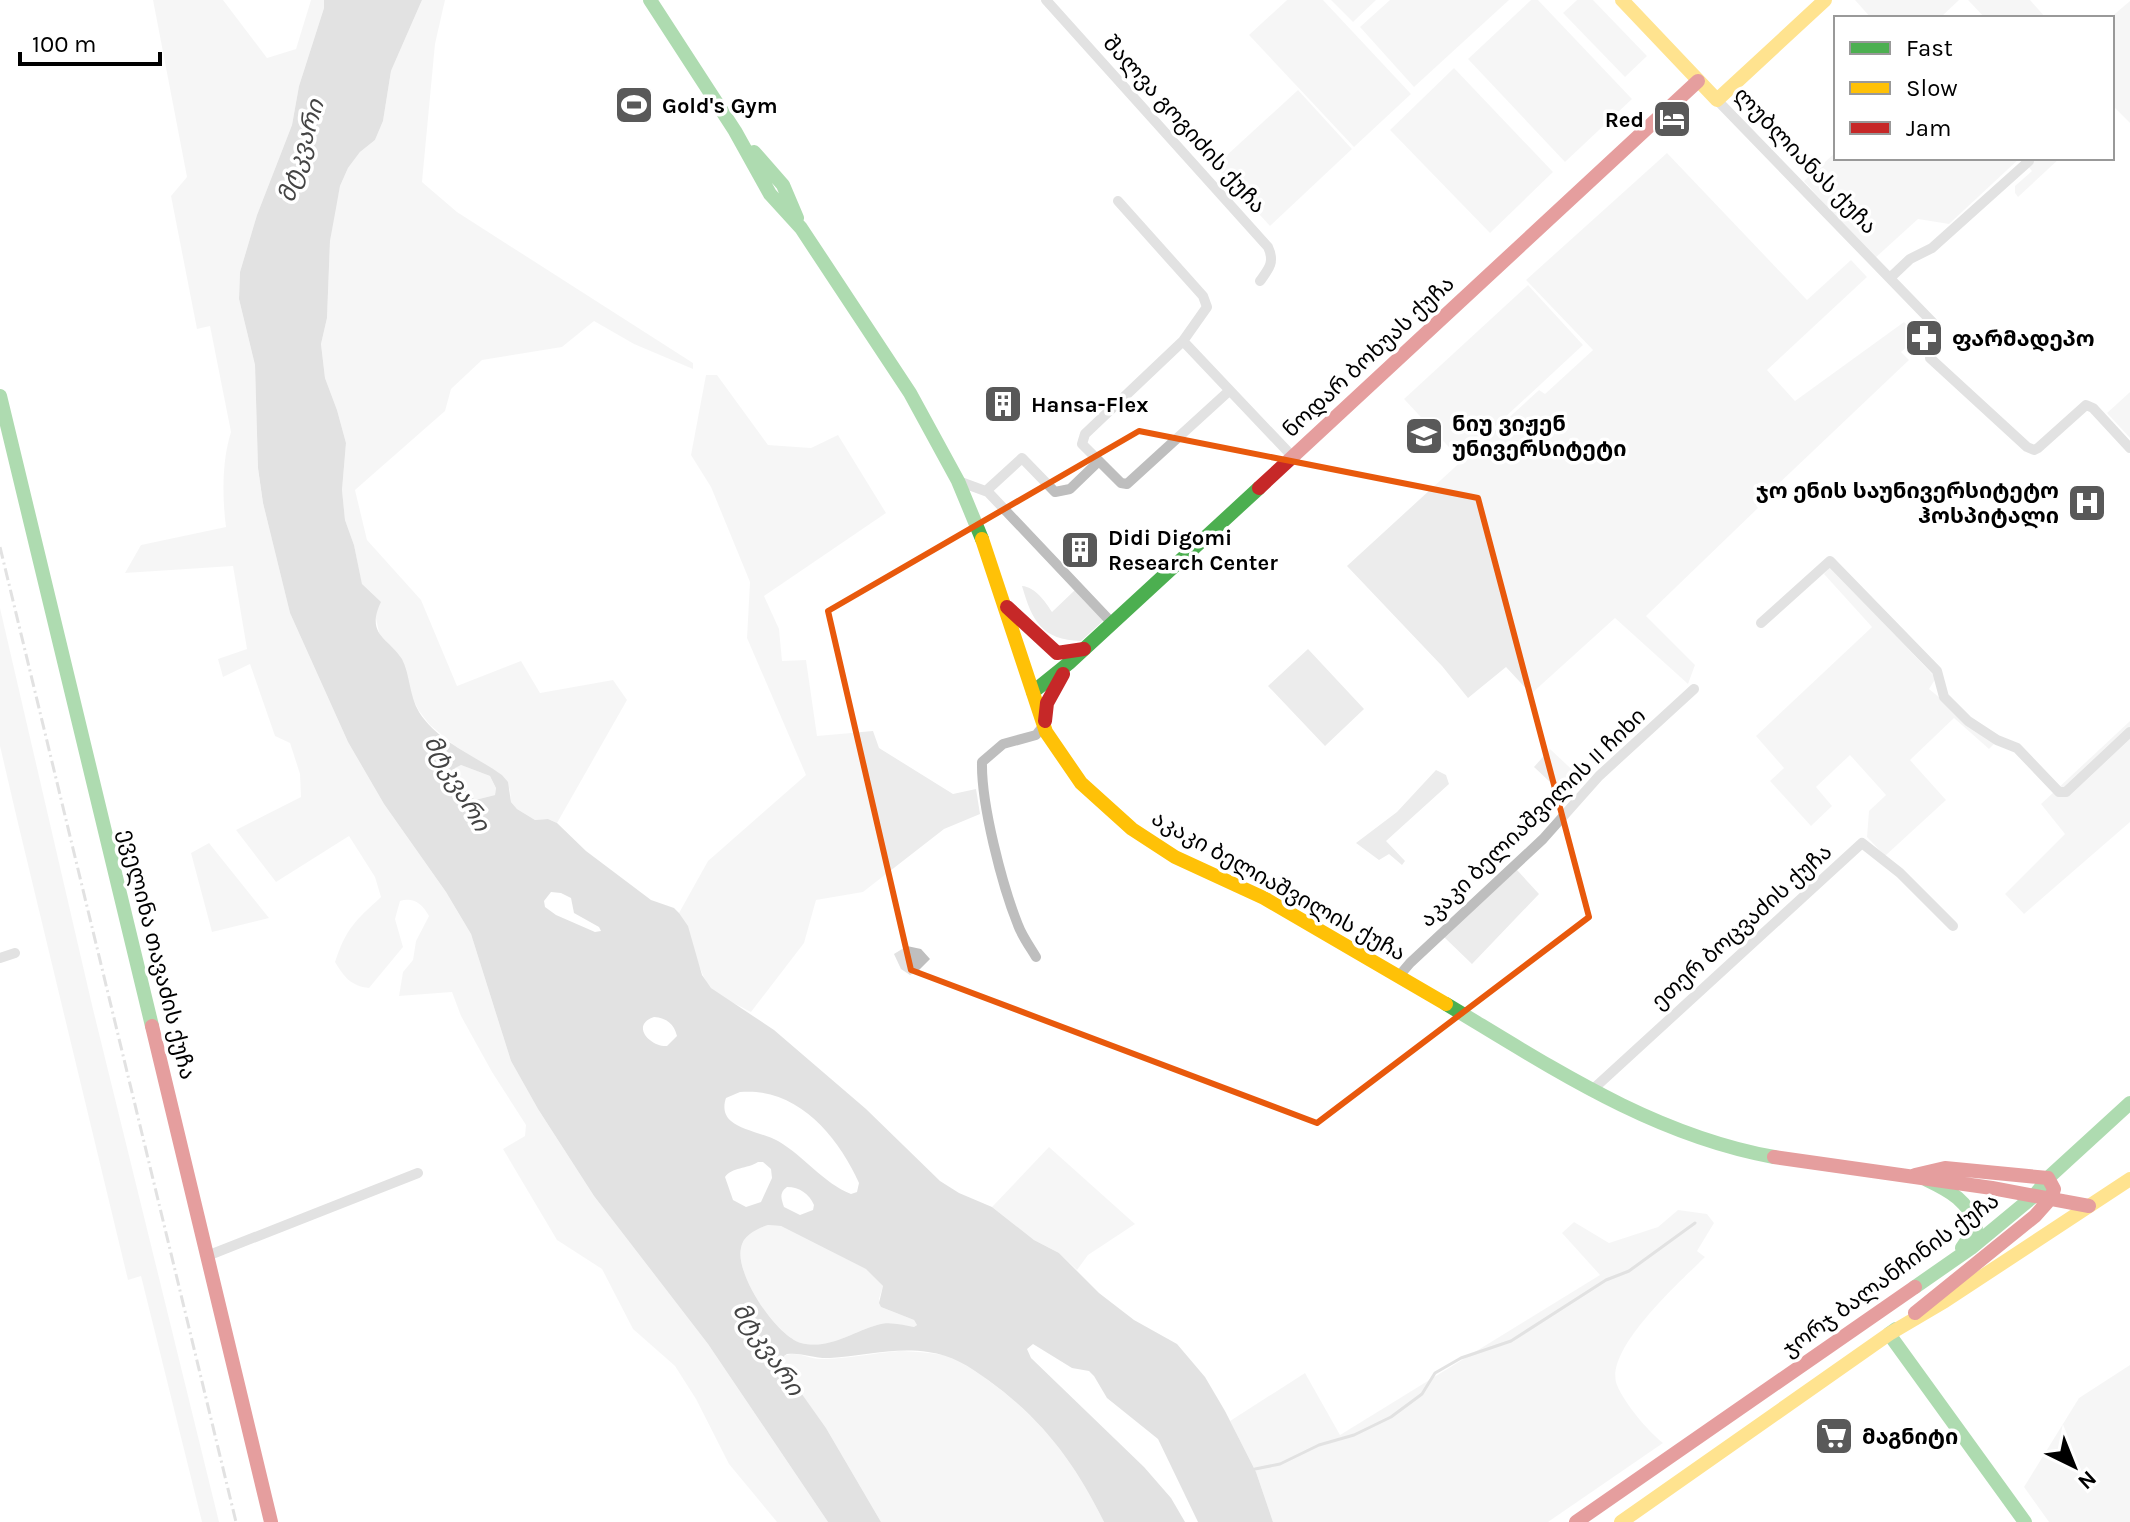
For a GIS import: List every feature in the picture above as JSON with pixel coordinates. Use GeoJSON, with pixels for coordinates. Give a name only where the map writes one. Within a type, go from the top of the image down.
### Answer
{"type":"FeatureCollection","features":[{"type":"Feature","properties":{"kind":"main road","name":"აკაკი ბელიაშვილის ქუჩა"},"geometry":{"type":"LineString","coordinates":[[650,0],[735,131],[770,194],[801,228],[910,393],[958,481],[1004,604],[1046,732],[1081,783],[1132,829],[1175,857],[1271,902],[1591,1091],[1650,1120],[1733,1148],[1826,1166],[1911,1176],[2089,1206]]}},
{"type":"Feature","properties":{"kind":"main road","name":"ლუბლიანას ქუჩა"},"geometry":{"type":"LineString","coordinates":[[1622,0],[1717,100]]}},
{"type":"Feature","properties":{"kind":"main road"},"geometry":{"type":"LineString","coordinates":[[1717,100],[1825,0]]}},
{"type":"Feature","properties":{"kind":"main road","name":"ნოდარ ბოხუას ქუჩა"},"geometry":{"type":"LineString","coordinates":[[1069,663],[1698,81]]}},
{"type":"Feature","properties":{"kind":"main road","name":"აკაკი ბელიაშვილის ქუჩა"},"geometry":{"type":"LineString","coordinates":[[735,131],[783,185],[801,228]]}},
{"type":"Feature","properties":{"kind":"main road","name":"ეველინა თავაძის ქუჩა"},"geometry":{"type":"LineString","coordinates":[[0,396],[271,1522]]}},
{"type":"Feature","properties":{"kind":"main road"},"geometry":{"type":"LineString","coordinates":[[1004,604],[1057,653],[1084,649]]}},
{"type":"Feature","properties":{"kind":"main road"},"geometry":{"type":"LineString","coordinates":[[1033,692],[1069,663]]}},
{"type":"Feature","properties":{"kind":"main road"},"geometry":{"type":"LineString","coordinates":[[1044,725],[1047,703],[1069,663]]}},
{"type":"Feature","properties":{"kind":"main road","name":"ჯორჯ ბალანჩინის ქუჩა"},"geometry":{"type":"LineString","coordinates":[[1576,1522],[1950,1262],[2035,1195],[2048,1178],[2130,1103]]}},
{"type":"Feature","properties":{"kind":"main road","name":"აკაკი ბელიაშვილის ქუჩა"},"geometry":{"type":"LineString","coordinates":[[1911,1176],[1945,1168],[2048,1178]]}},
{"type":"Feature","properties":{"kind":"main road"},"geometry":{"type":"LineString","coordinates":[[1621,1522],[1889,1334],[2035,1216],[2051,1198],[2054,1189],[2048,1178]]}},
{"type":"Feature","properties":{"kind":"main road"},"geometry":{"type":"LineString","coordinates":[[1889,1334],[1945,1301],[2130,1179]]}},
{"type":"Feature","properties":{"kind":"main road"},"geometry":{"type":"LineString","coordinates":[[1927,1180],[1958,1196],[1974,1215],[1974,1234],[1950,1262]]}},
{"type":"Feature","properties":{"kind":"main road"},"geometry":{"type":"LineString","coordinates":[[1889,1334],[2025,1522]]}},
{"type":"Feature","properties":{"kind":"street","name":"შალვა გოგიძის ქუჩა"},"geometry":{"type":"LineString","coordinates":[[1046,0],[1268,247],[1272,256],[1271,266],[1260,281]]}},
{"type":"Feature","properties":{"kind":"street","name":"ლუბლიანას ქუჩა"},"geometry":{"type":"LineString","coordinates":[[1717,100],[1937,327],[1930,358],[2030,449],[2038,448],[2086,405],[2093,408],[2130,448]]}},
{"type":"Feature","properties":{"kind":"street"},"geometry":{"type":"LineString","coordinates":[[1891,277],[1910,259],[1932,248],[2029,161]]}},
{"type":"Feature","properties":{"kind":"street"},"geometry":{"type":"LineString","coordinates":[[770,194],[783,185]]}},
{"type":"Feature","properties":{"kind":"street"},"geometry":{"type":"LineString","coordinates":[[1118,201],[1206,303],[1204,312],[1183,341],[1083,437],[1082,444],[1121,483],[1132,482],[1229,391]]}},
{"type":"Feature","properties":{"kind":"street"},"geometry":{"type":"LineString","coordinates":[[1183,341],[1292,456]]}},
{"type":"Feature","properties":{"kind":"street"},"geometry":{"type":"LineString","coordinates":[[986,491],[1022,458],[1055,492],[1070,489],[1098,462]]}},
{"type":"Feature","properties":{"kind":"street"},"geometry":{"type":"LineString","coordinates":[[958,481],[986,491],[1112,623]]}},
{"type":"Feature","properties":{"kind":"street"},"geometry":{"type":"LineString","coordinates":[[1761,623],[1830,561],[1937,671],[1944,697],[1968,721],[1997,740],[2017,748],[2059,792],[2066,792],[2130,732]]}},
{"type":"Feature","properties":{"kind":"street","name":"აკაკი ბელიაშვილის II ჩიხი"},"geometry":{"type":"LineString","coordinates":[[1399,976],[1411,961],[1543,839],[1599,776],[1694,689]]}},
{"type":"Feature","properties":{"kind":"street"},"geometry":{"type":"LineString","coordinates":[[1036,957],[1018,927],[997,852],[982,783],[982,762],[1003,744],[1036,735],[1044,725]]}},
{"type":"Feature","properties":{"kind":"street","name":"ეთერ ბოცვაძის ქუჩა"},"geometry":{"type":"LineString","coordinates":[[1591,1091],[1862,843],[1900,873],[1953,926]]}},
{"type":"Feature","properties":{"kind":"street"},"geometry":{"type":"LineString","coordinates":[[0,958],[15,953]]}},
{"type":"Feature","properties":{"kind":"street"},"geometry":{"type":"LineString","coordinates":[[207,1256],[418,1173]]}},
{"type":"Feature","properties":{"kind":"highlighted area"},"geometry":{"type":"Polygon","coordinates":[[[1139,431],[1478,498],[1589,917],[1317,1123],[911,970],[828,611],[1139,431]]]}},
{"type":"Feature","properties":{"kind":"shaded area"},"geometry":{"type":"Polygon","coordinates":[[[153,0],[223,0],[267,58],[296,49],[311,0],[324,0],[299,86],[292,125],[257,215],[240,272],[239,299],[255,365],[258,468],[263,503],[290,613],[348,742],[384,804],[446,892],[471,934],[511,1061],[538,1109],[594,1196],[708,1344],[828,1522],[777,1522],[729,1464],[696,1399],[675,1366],[633,1329],[602,1269],[557,1240],[503,1149],[525,1136],[526,1125],[492,1072],[461,1016],[452,992],[399,996],[403,972],[413,960],[416,941],[429,916],[423,908],[417,902],[400,901],[395,919],[403,947],[369,988],[357,985],[345,976],[335,962],[353,925],[381,897],[375,877],[349,836],[276,882],[236,830],[301,797],[300,774],[290,743],[275,736],[250,664],[223,677],[218,659],[247,649],[233,566],[125,573],[141,545],[226,527],[224,479],[231,432],[210,326],[197,329],[171,196],[187,177],[153,0]]]}},
{"type":"Feature","properties":{"kind":"shaded area"},"geometry":{"type":"Polygon","coordinates":[[[422,0],[445,0],[435,44],[422,182],[457,212],[693,363],[693,369],[634,344],[594,321],[562,347],[482,360],[451,389],[445,411],[355,490],[367,540],[421,600],[457,686],[521,661],[540,693],[613,680],[627,700],[557,823],[548,819],[535,820],[517,809],[511,802],[510,790],[502,775],[455,746],[419,711],[409,691],[402,660],[380,637],[345,520],[342,490],[346,443],[325,378],[321,344],[327,318],[330,241],[340,186],[360,152],[375,140],[383,121],[391,71],[422,0]]]}},
{"type":"Feature","properties":{"kind":"shaded area"},"geometry":{"type":"Polygon","coordinates":[[[1287,0],[1323,0],[1411,94],[1354,147],[1249,35],[1287,0]]]}},
{"type":"Feature","properties":{"kind":"shaded area"},"geometry":{"type":"Polygon","coordinates":[[[1331,0],[1376,0],[1353,22],[1331,0]]]}},
{"type":"Feature","properties":{"kind":"shaded area"},"geometry":{"type":"Polygon","coordinates":[[[1390,0],[1509,0],[1414,87],[1360,27],[1390,0]]]}},
{"type":"Feature","properties":{"kind":"shaded area"},"geometry":{"type":"Polygon","coordinates":[[[1531,0],[1538,0],[1632,99],[1565,162],[1468,59],[1531,0]]]}},
{"type":"Feature","properties":{"kind":"shaded area"},"geometry":{"type":"Polygon","coordinates":[[[1577,0],[1593,0],[1647,56],[1625,77],[1563,13],[1577,0]]]}},
{"type":"Feature","properties":{"kind":"shaded area"},"geometry":{"type":"Polygon","coordinates":[[[1855,0],[1959,0],[1942,16],[1869,16],[1855,0]]]}},
{"type":"Feature","properties":{"kind":"shaded area"},"geometry":{"type":"Polygon","coordinates":[[[1968,0],[2030,0],[2044,16],[1983,16],[1968,0]]]}},
{"type":"Feature","properties":{"kind":"shaded area"},"geometry":{"type":"Polygon","coordinates":[[[2130,1],[2130,123],[2114,109],[2112,16],[2130,1]]]}},
{"type":"Feature","properties":{"kind":"shaded area"},"geometry":{"type":"Polygon","coordinates":[[[1454,68],[1553,172],[1490,233],[1390,130],[1454,68]]]}},
{"type":"Feature","properties":{"kind":"shaded area"},"geometry":{"type":"Polygon","coordinates":[[[1298,90],[1352,149],[1270,226],[1215,166],[1298,90]]]}},
{"type":"Feature","properties":{"kind":"shaded area"},"geometry":{"type":"Polygon","coordinates":[[[1667,153],[1807,300],[1851,260],[1867,277],[1767,370],[1795,401],[1904,322],[1919,336],[1901,352],[1909,360],[1756,505],[1758,508],[1646,616],[1695,665],[1688,684],[1615,618],[1531,694],[1506,667],[1468,698],[1442,666],[1347,566],[1539,390],[1545,394],[1593,350],[1526,280],[1667,153]]]}},
{"type":"Feature","properties":{"kind":"shaded area"},"geometry":{"type":"Polygon","coordinates":[[[1834,154],[1834,160],[2018,160],[1949,224],[1918,219],[1874,259],[1804,181],[1834,154]]]}},
{"type":"Feature","properties":{"kind":"shaded area"},"geometry":{"type":"Polygon","coordinates":[[[2023,160],[2058,160],[2018,197],[2015,186],[2032,171],[2023,160]]]}},
{"type":"Feature","properties":{"kind":"shaded area"},"geometry":{"type":"Polygon","coordinates":[[[1528,285],[1583,345],[1460,459],[1404,399],[1528,285]]]}},
{"type":"Feature","properties":{"kind":"shaded area"},"geometry":{"type":"Polygon","coordinates":[[[706,375],[717,375],[768,445],[811,448],[838,435],[886,513],[764,596],[779,629],[782,661],[806,660],[817,736],[873,731],[879,748],[953,794],[976,789],[980,814],[944,829],[863,892],[816,900],[804,943],[751,1012],[721,996],[707,983],[679,913],[708,861],[806,775],[747,638],[750,582],[711,487],[691,455],[706,375]]]}},
{"type":"Feature","properties":{"kind":"shaded area"},"geometry":{"type":"Polygon","coordinates":[[[2130,392],[2130,438],[2107,413],[2130,392]]]}},
{"type":"Feature","properties":{"kind":"shaded area"},"geometry":{"type":"Polygon","coordinates":[[[1830,567],[1936,678],[1929,689],[1995,743],[1989,749],[1954,718],[1910,760],[1946,800],[1885,856],[1867,837],[1869,811],[1886,795],[1850,755],[1816,787],[1832,806],[1811,826],[1770,781],[1784,768],[1756,736],[1872,627],[1824,574],[1830,567]]]}},
{"type":"Feature","properties":{"kind":"shaded area"},"geometry":{"type":"Polygon","coordinates":[[[1022,586],[1035,592],[1052,612],[1075,590],[1104,620],[1081,641],[1057,637],[1035,619],[1022,586]]]}},
{"type":"Feature","properties":{"kind":"shaded area"},"geometry":{"type":"Polygon","coordinates":[[[0,608],[92,1005],[219,1522],[202,1522],[141,1276],[128,1280],[17,819],[0,746],[0,608]]]}},
{"type":"Feature","properties":{"kind":"shaded area"},"geometry":{"type":"Polygon","coordinates":[[[1308,649],[1364,709],[1325,746],[1268,686],[1308,649]]]}},
{"type":"Feature","properties":{"kind":"shaded area"},"geometry":{"type":"Polygon","coordinates":[[[2130,721],[2130,822],[2024,914],[2005,894],[2065,834],[2041,804],[2130,721]]]}},
{"type":"Feature","properties":{"kind":"shaded area"},"geometry":{"type":"Polygon","coordinates":[[[1550,749],[1582,779],[1565,796],[1534,767],[1550,749]]]}},
{"type":"Feature","properties":{"kind":"shaded area"},"geometry":{"type":"Polygon","coordinates":[[[461,765],[490,776],[496,788],[495,795],[475,800],[452,777],[455,767],[461,765]]]}},
{"type":"Feature","properties":{"kind":"shaded area"},"geometry":{"type":"Polygon","coordinates":[[[1436,770],[1446,775],[1449,784],[1386,841],[1405,861],[1402,865],[1389,854],[1379,860],[1356,843],[1397,812],[1436,770]]]}},
{"type":"Feature","properties":{"kind":"shaded area"},"geometry":{"type":"Polygon","coordinates":[[[209,843],[269,918],[212,932],[191,853],[209,843]]]}},
{"type":"Feature","properties":{"kind":"shaded area"},"geometry":{"type":"Polygon","coordinates":[[[1517,870],[1539,894],[1472,964],[1444,937],[1517,870]]]}},
{"type":"Feature","properties":{"kind":"shaded area"},"geometry":{"type":"Polygon","coordinates":[[[1049,1147],[1135,1224],[1088,1255],[1077,1270],[1059,1253],[1034,1240],[992,1207],[1049,1147]]]}},
{"type":"Feature","properties":{"kind":"shaded area"},"geometry":{"type":"Polygon","coordinates":[[[1678,1210],[1707,1214],[1714,1223],[1697,1251],[1705,1257],[1647,1316],[1622,1353],[1616,1370],[1617,1385],[1625,1400],[1663,1443],[1548,1522],[1273,1522],[1256,1472],[1230,1421],[1305,1373],[1340,1435],[1600,1275],[1562,1233],[1574,1222],[1609,1243],[1658,1227],[1678,1210]]]}},
{"type":"Feature","properties":{"kind":"shaded area"},"geometry":{"type":"Polygon","coordinates":[[[768,1225],[781,1226],[867,1269],[883,1286],[879,1299],[881,1307],[914,1320],[917,1325],[877,1325],[821,1344],[801,1343],[791,1338],[759,1303],[744,1273],[741,1259],[744,1239],[768,1225]]]}},
{"type":"Feature","properties":{"kind":"shaded area"},"geometry":{"type":"Polygon","coordinates":[[[899,1351],[937,1354],[959,1360],[1008,1396],[1041,1427],[1069,1461],[1104,1522],[881,1522],[826,1428],[782,1366],[784,1356],[789,1354],[831,1359],[899,1351]]]}},
{"type":"Feature","properties":{"kind":"shaded area"},"geometry":{"type":"Polygon","coordinates":[[[2130,1365],[2130,1522],[2049,1522],[2024,1487],[2079,1398],[2130,1365]]]}},
{"type":"Feature","properties":{"kind":"water","name":"მტკვარი"},"geometry":{"type":"Polygon","coordinates":[[[324,0],[422,0],[391,71],[383,121],[375,140],[360,152],[340,186],[330,241],[327,318],[321,344],[325,378],[346,443],[342,490],[345,520],[362,584],[381,602],[377,629],[402,659],[419,712],[446,740],[502,775],[508,782],[511,802],[517,809],[535,820],[548,819],[557,823],[586,851],[651,900],[674,908],[688,926],[702,975],[711,988],[774,1030],[866,1109],[940,1181],[992,1207],[1034,1240],[1059,1253],[1099,1293],[1134,1320],[1177,1344],[1205,1377],[1225,1411],[1256,1472],[1273,1522],[1198,1522],[1158,1439],[1107,1398],[1089,1371],[1072,1368],[1033,1344],[1027,1349],[1031,1358],[1144,1467],[1171,1498],[1185,1522],[1104,1522],[1069,1461],[1041,1427],[988,1380],[953,1358],[916,1351],[830,1358],[787,1354],[782,1366],[826,1428],[881,1522],[828,1522],[708,1344],[594,1196],[538,1109],[511,1061],[471,934],[446,892],[384,804],[348,742],[290,613],[263,503],[258,468],[255,365],[239,299],[240,272],[257,215],[292,125],[299,86],[324,0]],[[461,765],[455,768],[452,777],[475,800],[495,795],[496,788],[490,776],[461,765]],[[551,892],[544,901],[545,907],[595,932],[601,931],[574,913],[571,898],[561,893],[551,892]],[[654,1017],[644,1025],[645,1035],[654,1043],[667,1046],[677,1036],[672,1025],[663,1019],[654,1017]],[[740,1092],[726,1098],[724,1108],[735,1124],[778,1141],[831,1183],[851,1194],[857,1192],[859,1183],[840,1148],[813,1118],[797,1106],[761,1093],[740,1092]],[[763,1162],[732,1171],[725,1177],[733,1200],[746,1207],[761,1202],[772,1178],[771,1169],[763,1162]],[[787,1187],[783,1191],[784,1207],[800,1215],[813,1210],[814,1205],[804,1192],[787,1187]],[[781,1226],[759,1228],[742,1243],[744,1273],[769,1317],[791,1338],[811,1345],[821,1344],[882,1324],[917,1325],[914,1320],[881,1307],[883,1286],[866,1269],[781,1226]]]}},
{"type":"Feature","properties":{"kind":"water"},"geometry":{"type":"Polygon","coordinates":[[[907,946],[921,949],[930,959],[910,975],[901,969],[894,954],[907,946]]]}},
{"type":"Feature","properties":{"kind":"waterway"},"geometry":{"type":"LineString","coordinates":[[1255,1469],[1280,1464],[1391,1417],[1422,1394],[1435,1373],[1461,1358],[1511,1341],[1606,1280],[1629,1271],[1695,1223]]}},
{"type":"Feature","properties":{"kind":"railway"},"geometry":{"type":"LineString","coordinates":[[0,547],[236,1522]]}},
{"type":"Feature","properties":{"kind":"traffic: fast"},"geometry":{"type":"LineString","coordinates":[[650,0],[735,131],[770,194],[801,228],[910,393],[958,481],[982,539]]}},
{"type":"Feature","properties":{"kind":"traffic: fast"},"geometry":{"type":"LineString","coordinates":[[754,152],[783,185],[797,218]]}},
{"type":"Feature","properties":{"kind":"traffic: fast"},"geometry":{"type":"LineString","coordinates":[[0,396],[152,1026]]}},
{"type":"Feature","properties":{"kind":"traffic: fast"},"geometry":{"type":"LineString","coordinates":[[1033,692],[1069,663],[1259,488]]}},
{"type":"Feature","properties":{"kind":"traffic: fast"},"geometry":{"type":"LineString","coordinates":[[1446,1004],[1564,1074],[1644,1116],[1729,1147],[1774,1157]]}},
{"type":"Feature","properties":{"kind":"traffic: fast"},"geometry":{"type":"LineString","coordinates":[[1915,1287],[1971,1248],[2035,1195],[2048,1178],[2130,1103]]}},
{"type":"Feature","properties":{"kind":"traffic: fast"},"geometry":{"type":"LineString","coordinates":[[1927,1180],[1958,1198],[1969,1210],[1976,1227],[1962,1248]]}},
{"type":"Feature","properties":{"kind":"traffic: fast"},"geometry":{"type":"LineString","coordinates":[[1896,1329],[1889,1334],[2025,1522]]}},
{"type":"Feature","properties":{"kind":"traffic: slow"},"geometry":{"type":"LineString","coordinates":[[1622,0],[1717,100],[1825,0]]}},
{"type":"Feature","properties":{"kind":"traffic: slow"},"geometry":{"type":"LineString","coordinates":[[982,539],[1046,732],[1081,783],[1132,829],[1175,857],[1264,898],[1446,1004]]}},
{"type":"Feature","properties":{"kind":"traffic: slow"},"geometry":{"type":"LineString","coordinates":[[1621,1522],[1889,1334],[1945,1301],[2130,1179]]}},
{"type":"Feature","properties":{"kind":"traffic: jam"},"geometry":{"type":"LineString","coordinates":[[1259,488],[1698,81]]}},
{"type":"Feature","properties":{"kind":"traffic: jam"},"geometry":{"type":"LineString","coordinates":[[1007,607],[1057,653],[1084,649]]}},
{"type":"Feature","properties":{"kind":"traffic: jam"},"geometry":{"type":"LineString","coordinates":[[1045,721],[1047,703],[1063,674]]}},
{"type":"Feature","properties":{"kind":"traffic: jam"},"geometry":{"type":"LineString","coordinates":[[152,1026],[271,1522]]}},
{"type":"Feature","properties":{"kind":"traffic: jam"},"geometry":{"type":"LineString","coordinates":[[1774,1157],[1992,1188],[2089,1206]]}},
{"type":"Feature","properties":{"kind":"traffic: jam"},"geometry":{"type":"LineString","coordinates":[[1915,1175],[1945,1168],[2048,1178],[2054,1189],[2051,1198],[2035,1216],[1915,1313]]}},
{"type":"Feature","properties":{"kind":"traffic: jam"},"geometry":{"type":"LineString","coordinates":[[1576,1522],[1915,1287]]}},
{"type":"Feature","properties":{"kind":"place","name":"Gold's Gym"},"geometry":{"type":"Point","coordinates":[634,105]}},
{"type":"Feature","properties":{"kind":"place","name":"Red"},"geometry":{"type":"Point","coordinates":[1672,119]}},
{"type":"Feature","properties":{"kind":"place","name":"ფარმადეპო"},"geometry":{"type":"Point","coordinates":[1924,338]}},
{"type":"Feature","properties":{"kind":"place","name":"Hansa-Flex"},"geometry":{"type":"Point","coordinates":[1003,404]}},
{"type":"Feature","properties":{"kind":"place","name":"ნიუ ვიჟენ უნივერსიტეტი"},"geometry":{"type":"Point","coordinates":[1424,436]}},
{"type":"Feature","properties":{"kind":"place","name":"ჯო ენის საუნივერსიტეტო ჰოსპიტალი"},"geometry":{"type":"Point","coordinates":[2087,503]}},
{"type":"Feature","properties":{"kind":"place","name":"Didi Digomi Research Center"},"geometry":{"type":"Point","coordinates":[1080,550]}},
{"type":"Feature","properties":{"kind":"place","name":"მაგნიტი"},"geometry":{"type":"Point","coordinates":[1834,1436]}}]}
